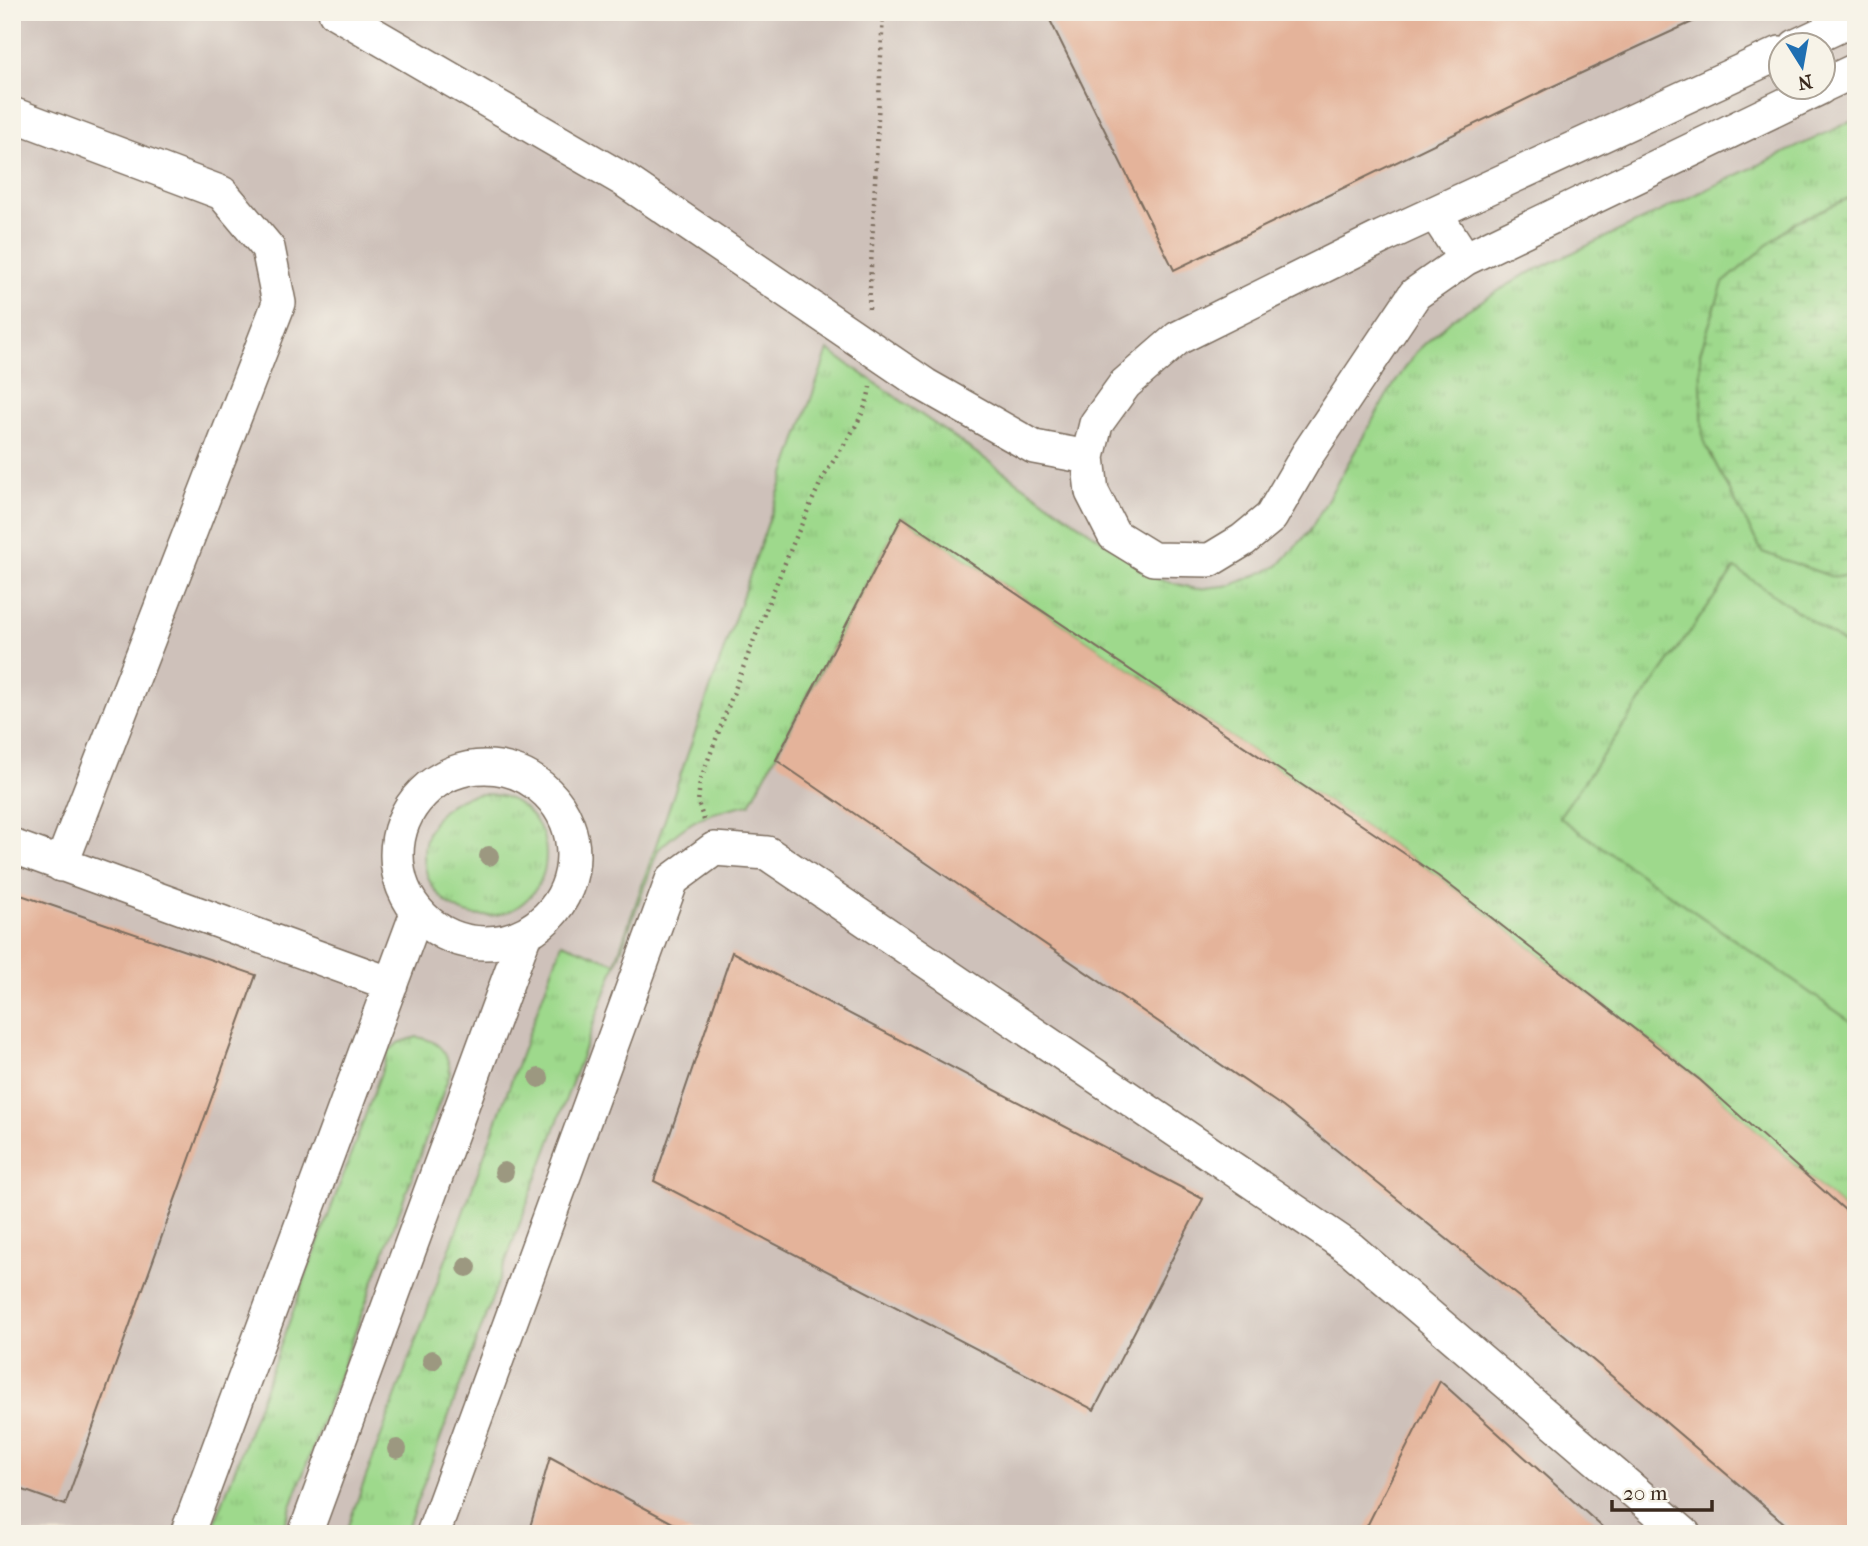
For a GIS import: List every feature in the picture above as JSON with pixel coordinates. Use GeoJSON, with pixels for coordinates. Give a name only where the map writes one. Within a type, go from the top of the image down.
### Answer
{"type":"FeatureCollection","features":[{"type":"Feature","properties":{"kind":"lane"},"geometry":{"type":"LineString","coordinates":[[335,12],[624,180],[925,385],[1034,447],[1088,457]]}},
{"type":"Feature","properties":{"kind":"lane"},"geometry":{"type":"LineString","coordinates":[[1826,32],[1856,18]]}},
{"type":"Feature","properties":{"kind":"lane"},"geometry":{"type":"LineString","coordinates":[[1766,59],[1435,213],[1178,338],[1125,384],[1096,424],[1088,457],[1092,492],[1114,535],[1153,559],[1210,560],[1271,517],[1314,444],[1415,294],[1465,259],[1790,102]]}},
{"type":"Feature","properties":{"kind":"lane"},"geometry":{"type":"LineString","coordinates":[[1836,80],[1856,70]]}},
{"type":"Feature","properties":{"kind":"lane"},"geometry":{"type":"LineString","coordinates":[[12,114],[222,193],[268,248],[279,303],[61,864]]}},
{"type":"Feature","properties":{"kind":"lane"},"geometry":{"type":"LineString","coordinates":[[1435,213],[1465,259]]}},
{"type":"Feature","properties":{"kind":"lane"},"geometry":{"type":"LineString","coordinates":[[496,767],[523,775],[547,791],[564,813],[573,840],[573,868],[565,895],[548,918],[525,934],[498,943],[470,942],[441,932],[417,913],[401,887],[396,857],[400,827],[415,800],[438,780],[466,768],[496,767]]}},
{"type":"Feature","properties":{"kind":"lane"},"geometry":{"type":"LineString","coordinates":[[12,846],[391,984]]}},
{"type":"Feature","properties":{"kind":"lane"},"geometry":{"type":"LineString","coordinates":[[433,1534],[672,880],[714,849],[767,853],[1351,1249],[1684,1534]]}},
{"type":"Feature","properties":{"kind":"lane"},"geometry":{"type":"LineString","coordinates":[[187,1534],[417,913]]}},
{"type":"Feature","properties":{"kind":"lane"},"geometry":{"type":"LineString","coordinates":[[305,1534],[525,934]]}},
{"type":"Feature","properties":{"kind":"path"},"geometry":{"type":"LineString","coordinates":[[714,849],[698,803],[700,780],[751,648],[820,485],[868,403],[872,376],[868,345],[883,12]]}},
{"type":"Feature","properties":{"kind":"shaded area"},"geometry":{"type":"Polygon","coordinates":[[[12,12],[1856,12],[1856,1534],[12,1534],[12,12]]]}},
{"type":"Feature","properties":{"kind":"green space"},"geometry":{"type":"Polygon","coordinates":[[[1856,119],[1856,195],[1795,222],[1830,576],[1856,577],[1856,1220],[1700,1080],[1438,876],[902,517],[750,804],[700,818],[658,850],[405,1534],[345,1534],[562,943],[615,963],[828,350],[1158,579],[1196,589],[1232,585],[1278,566],[1309,532],[1387,395],[1416,352],[1452,319],[1523,276],[1856,119]]]}},
{"type":"Feature","properties":{"kind":"green space"},"geometry":{"type":"Polygon","coordinates":[[[1856,195],[1856,577],[1830,576],[1762,552],[1703,440],[1700,353],[1723,283],[1795,222],[1856,195]]]}},
{"type":"Feature","properties":{"kind":"green space"},"geometry":{"type":"Polygon","coordinates":[[[1735,568],[1856,652],[1856,1025],[1559,817],[1735,568]]]}},
{"type":"Feature","properties":{"kind":"green space"},"geometry":{"type":"Polygon","coordinates":[[[485,794],[509,798],[528,812],[542,831],[546,855],[542,879],[528,898],[509,912],[485,916],[461,912],[442,898],[428,879],[424,855],[428,831],[442,812],[461,798],[485,794]]]}},
{"type":"Feature","properties":{"kind":"green space"},"geometry":{"type":"Polygon","coordinates":[[[417,1037],[431,1041],[441,1049],[447,1059],[450,1073],[281,1534],[211,1534],[389,1051],[398,1043],[417,1037]]]}},
{"type":"Feature","properties":{"kind":"building"},"geometry":{"type":"Polygon","coordinates":[[[1046,12],[1714,12],[1549,88],[1174,270],[1046,12]]]}},
{"type":"Feature","properties":{"kind":"building"},"geometry":{"type":"Polygon","coordinates":[[[902,517],[1438,876],[1700,1080],[1856,1220],[1856,1534],[1797,1534],[1520,1298],[1283,1107],[776,760],[902,517]]]}},
{"type":"Feature","properties":{"kind":"building"},"geometry":{"type":"Polygon","coordinates":[[[12,892],[256,975],[65,1505],[12,1486],[12,892]]]}},
{"type":"Feature","properties":{"kind":"building"},"geometry":{"type":"Polygon","coordinates":[[[732,952],[1203,1199],[1094,1410],[654,1181],[732,952]]]}},
{"type":"Feature","properties":{"kind":"building"},"geometry":{"type":"Polygon","coordinates":[[[1440,1381],[1610,1534],[1363,1534],[1440,1381]]]}},
{"type":"Feature","properties":{"kind":"building"},"geometry":{"type":"Polygon","coordinates":[[[550,1457],[693,1534],[528,1534],[550,1457]]]}}]}
